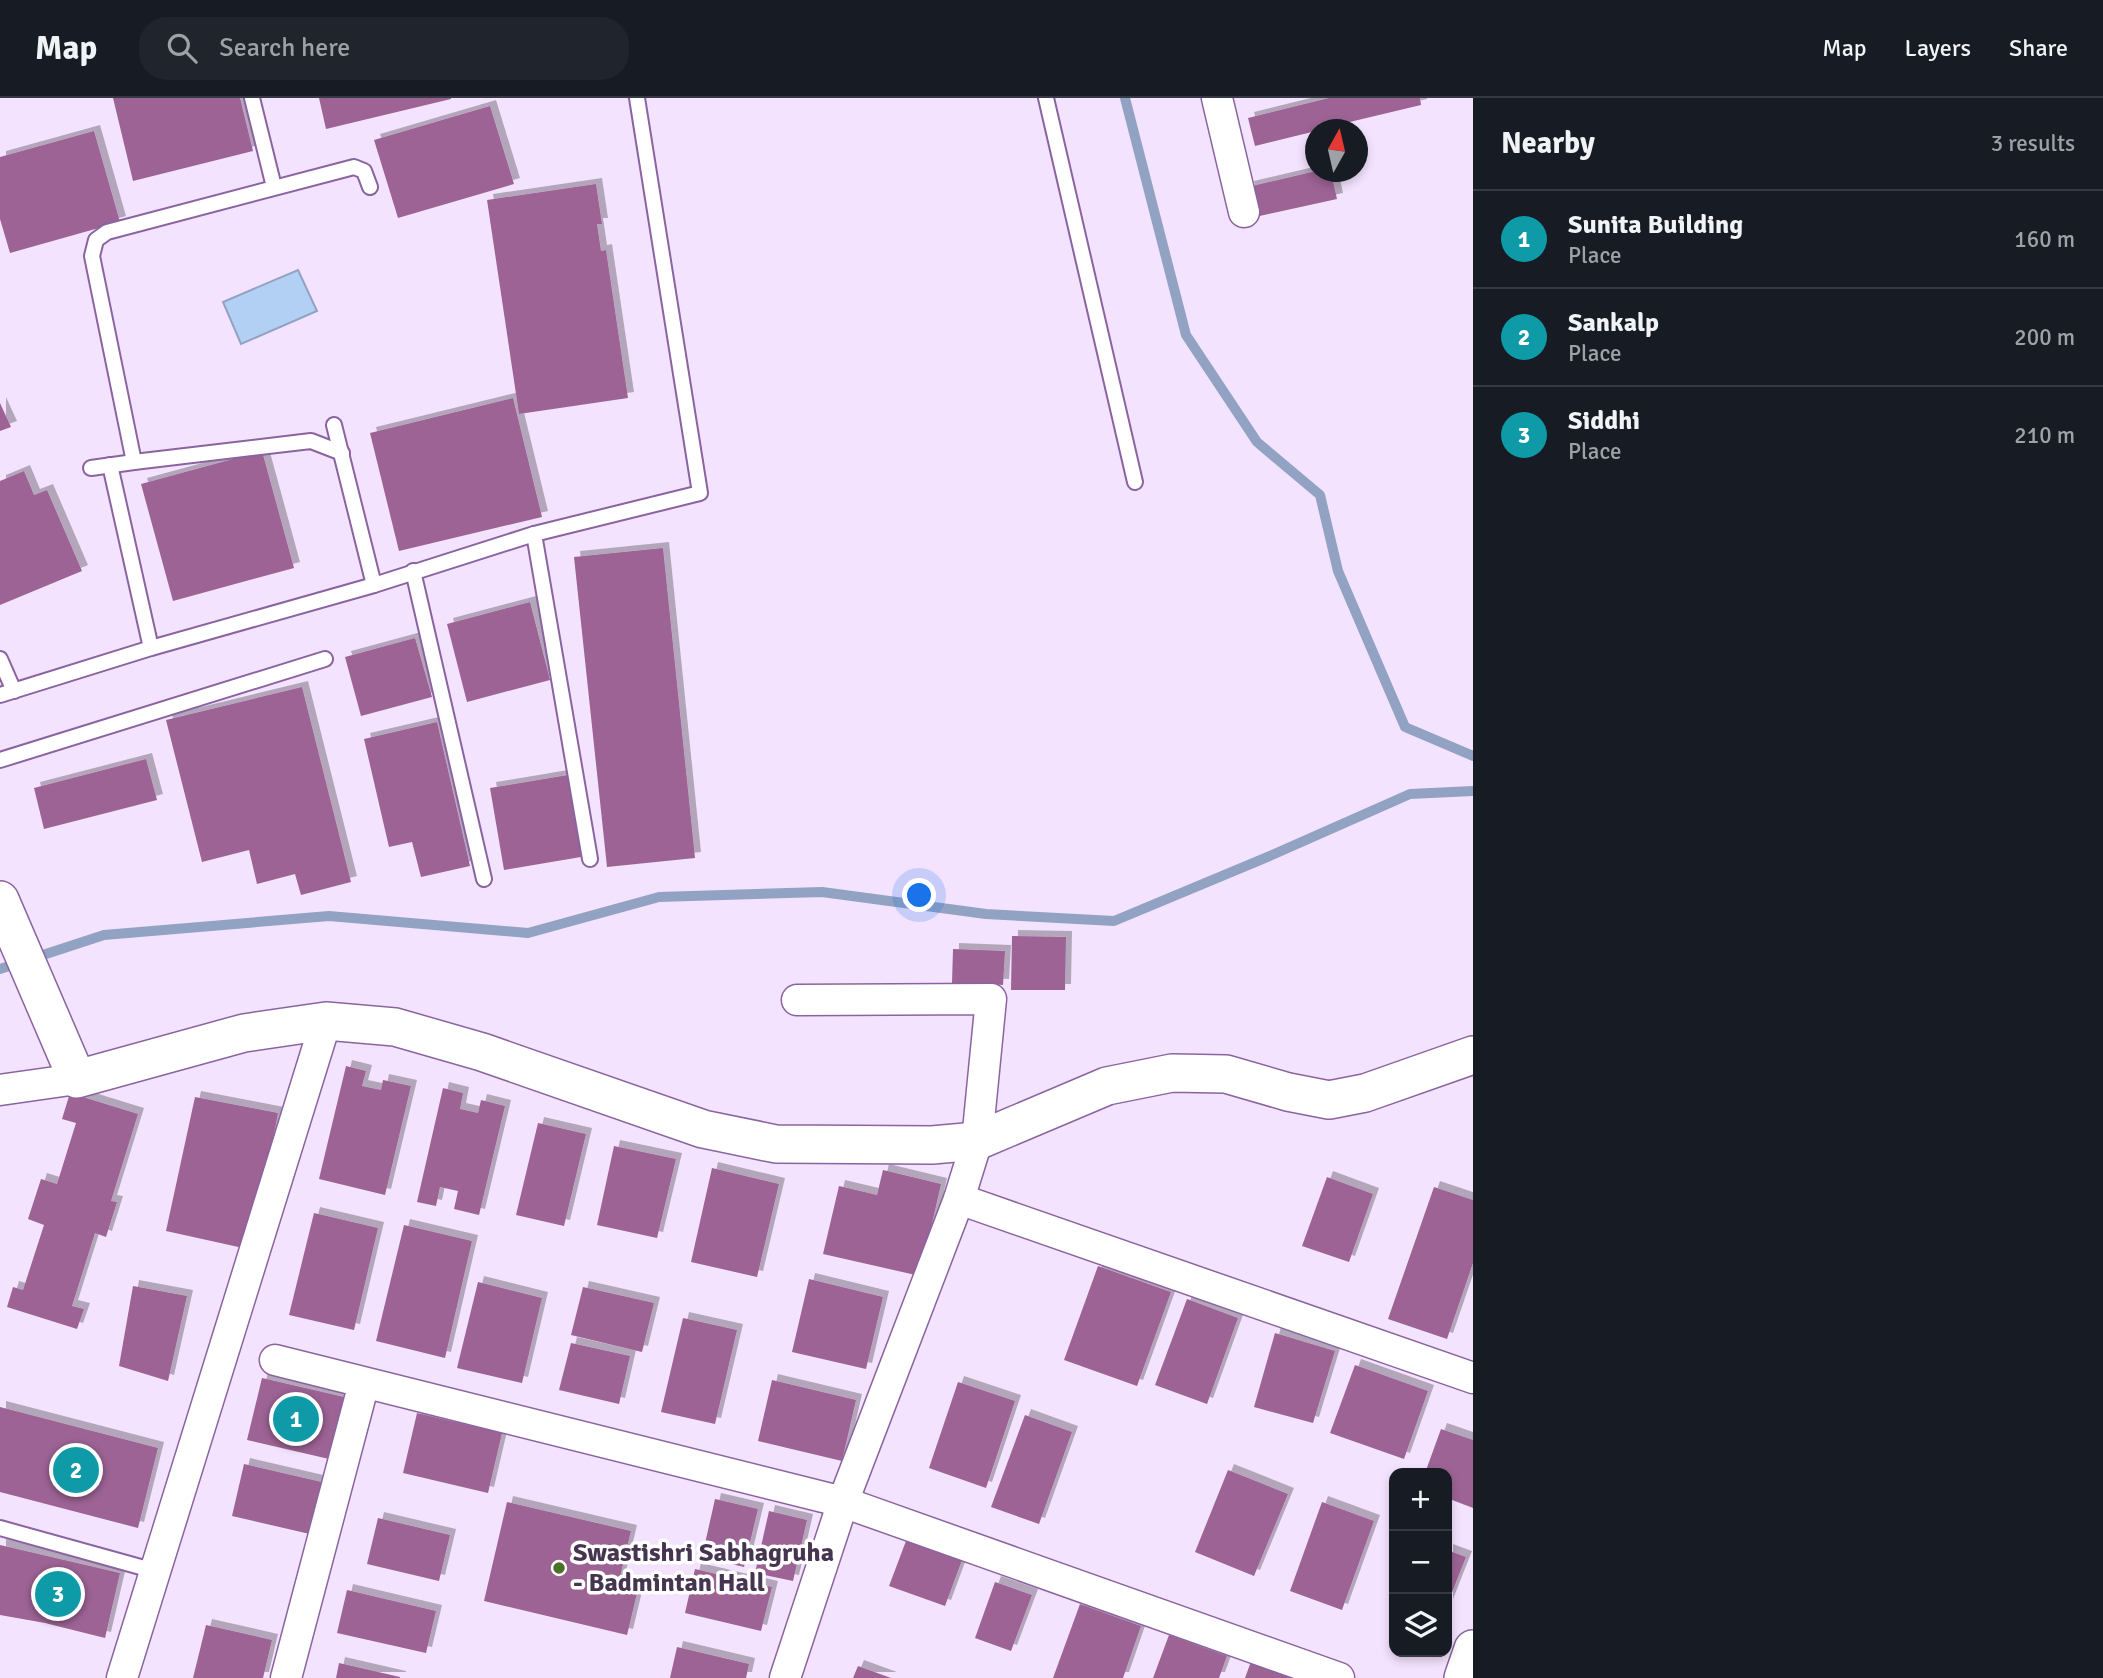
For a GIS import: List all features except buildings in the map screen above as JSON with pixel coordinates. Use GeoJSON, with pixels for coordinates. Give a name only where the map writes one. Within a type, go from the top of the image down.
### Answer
{"type":"FeatureCollection","features":[{"type":"Feature","properties":{"kind":"street"},"geometry":{"type":"LineString","coordinates":[[1217,98],[1244,212]]}},
{"type":"Feature","properties":{"kind":"street"},"geometry":{"type":"LineString","coordinates":[[0,900],[77,1079]]}},
{"type":"Feature","properties":{"kind":"street"},"geometry":{"type":"LineString","coordinates":[[785,1678],[843,1502],[959,1199],[977,1141],[991,999],[797,1000]]}},
{"type":"Feature","properties":{"kind":"street"},"geometry":{"type":"LineString","coordinates":[[122,1678],[326,1021]]}},
{"type":"Feature","properties":{"kind":"street"},"geometry":{"type":"LineString","coordinates":[[0,1090],[77,1079],[244,1033],[326,1021],[394,1027],[482,1052],[703,1129],[776,1144],[932,1145],[977,1141],[1107,1086],[1172,1073],[1226,1074],[1288,1092],[1329,1100],[1365,1093],[1473,1055]]}},
{"type":"Feature","properties":{"kind":"street"},"geometry":{"type":"LineString","coordinates":[[959,1199],[1473,1378]]}},
{"type":"Feature","properties":{"kind":"street"},"geometry":{"type":"LineString","coordinates":[[275,1360],[843,1502],[1339,1678]]}},
{"type":"Feature","properties":{"kind":"street"},"geometry":{"type":"LineString","coordinates":[[286,1678],[365,1383]]}},
{"type":"Feature","properties":{"kind":"street"},"geometry":{"type":"LineString","coordinates":[[1463,1678],[1473,1649]]}},
{"type":"Feature","properties":{"kind":"lane"},"geometry":{"type":"LineString","coordinates":[[252,98],[274,187]]}},
{"type":"Feature","properties":{"kind":"lane"},"geometry":{"type":"LineString","coordinates":[[0,659],[7,693],[151,648],[374,585],[534,534],[700,493],[637,98]]}},
{"type":"Feature","properties":{"kind":"lane"},"geometry":{"type":"LineString","coordinates":[[1046,98],[1135,482]]}},
{"type":"Feature","properties":{"kind":"lane"},"geometry":{"type":"LineString","coordinates":[[134,462],[92,256],[96,240],[107,232],[355,167],[365,171],[370,187]]}},
{"type":"Feature","properties":{"kind":"lane"},"geometry":{"type":"LineString","coordinates":[[334,425],[374,585]]}},
{"type":"Feature","properties":{"kind":"lane"},"geometry":{"type":"LineString","coordinates":[[91,468],[311,441],[342,453]]}},
{"type":"Feature","properties":{"kind":"lane"},"geometry":{"type":"LineString","coordinates":[[110,465],[151,648]]}},
{"type":"Feature","properties":{"kind":"lane"},"geometry":{"type":"LineString","coordinates":[[534,534],[590,859]]}},
{"type":"Feature","properties":{"kind":"lane"},"geometry":{"type":"LineString","coordinates":[[413,571],[484,879]]}},
{"type":"Feature","properties":{"kind":"lane"},"geometry":{"type":"LineString","coordinates":[[0,760],[325,659]]}},
{"type":"Feature","properties":{"kind":"lane"},"geometry":{"type":"LineString","coordinates":[[0,1528],[155,1571]]}},
{"type":"Feature","properties":{"kind":"water"},"geometry":{"type":"Polygon","coordinates":[[[298,270],[317,311],[241,344],[223,302],[298,270]]]}},
{"type":"Feature","properties":{"kind":"waterway"},"geometry":{"type":"LineString","coordinates":[[1125,98],[1186,335],[1257,442],[1320,495],[1338,571],[1405,727],[1473,756]]}},
{"type":"Feature","properties":{"kind":"waterway"},"geometry":{"type":"LineString","coordinates":[[0,969],[104,935],[329,916],[528,933],[659,897],[822,892],[986,914],[1114,921],[1410,794],[1473,791]]}},
{"type":"Feature","properties":{"kind":"place","name":"Sunita Building"},"geometry":{"type":"Point","coordinates":[296,1419]}},
{"type":"Feature","properties":{"kind":"place","name":"Sankalp"},"geometry":{"type":"Point","coordinates":[76,1470]}},
{"type":"Feature","properties":{"kind":"place","name":"Swastishri Sabhagruha - Badmintan Hall"},"geometry":{"type":"Point","coordinates":[559,1568]}},
{"type":"Feature","properties":{"kind":"place","name":"Siddhi"},"geometry":{"type":"Point","coordinates":[58,1594]}}]}
